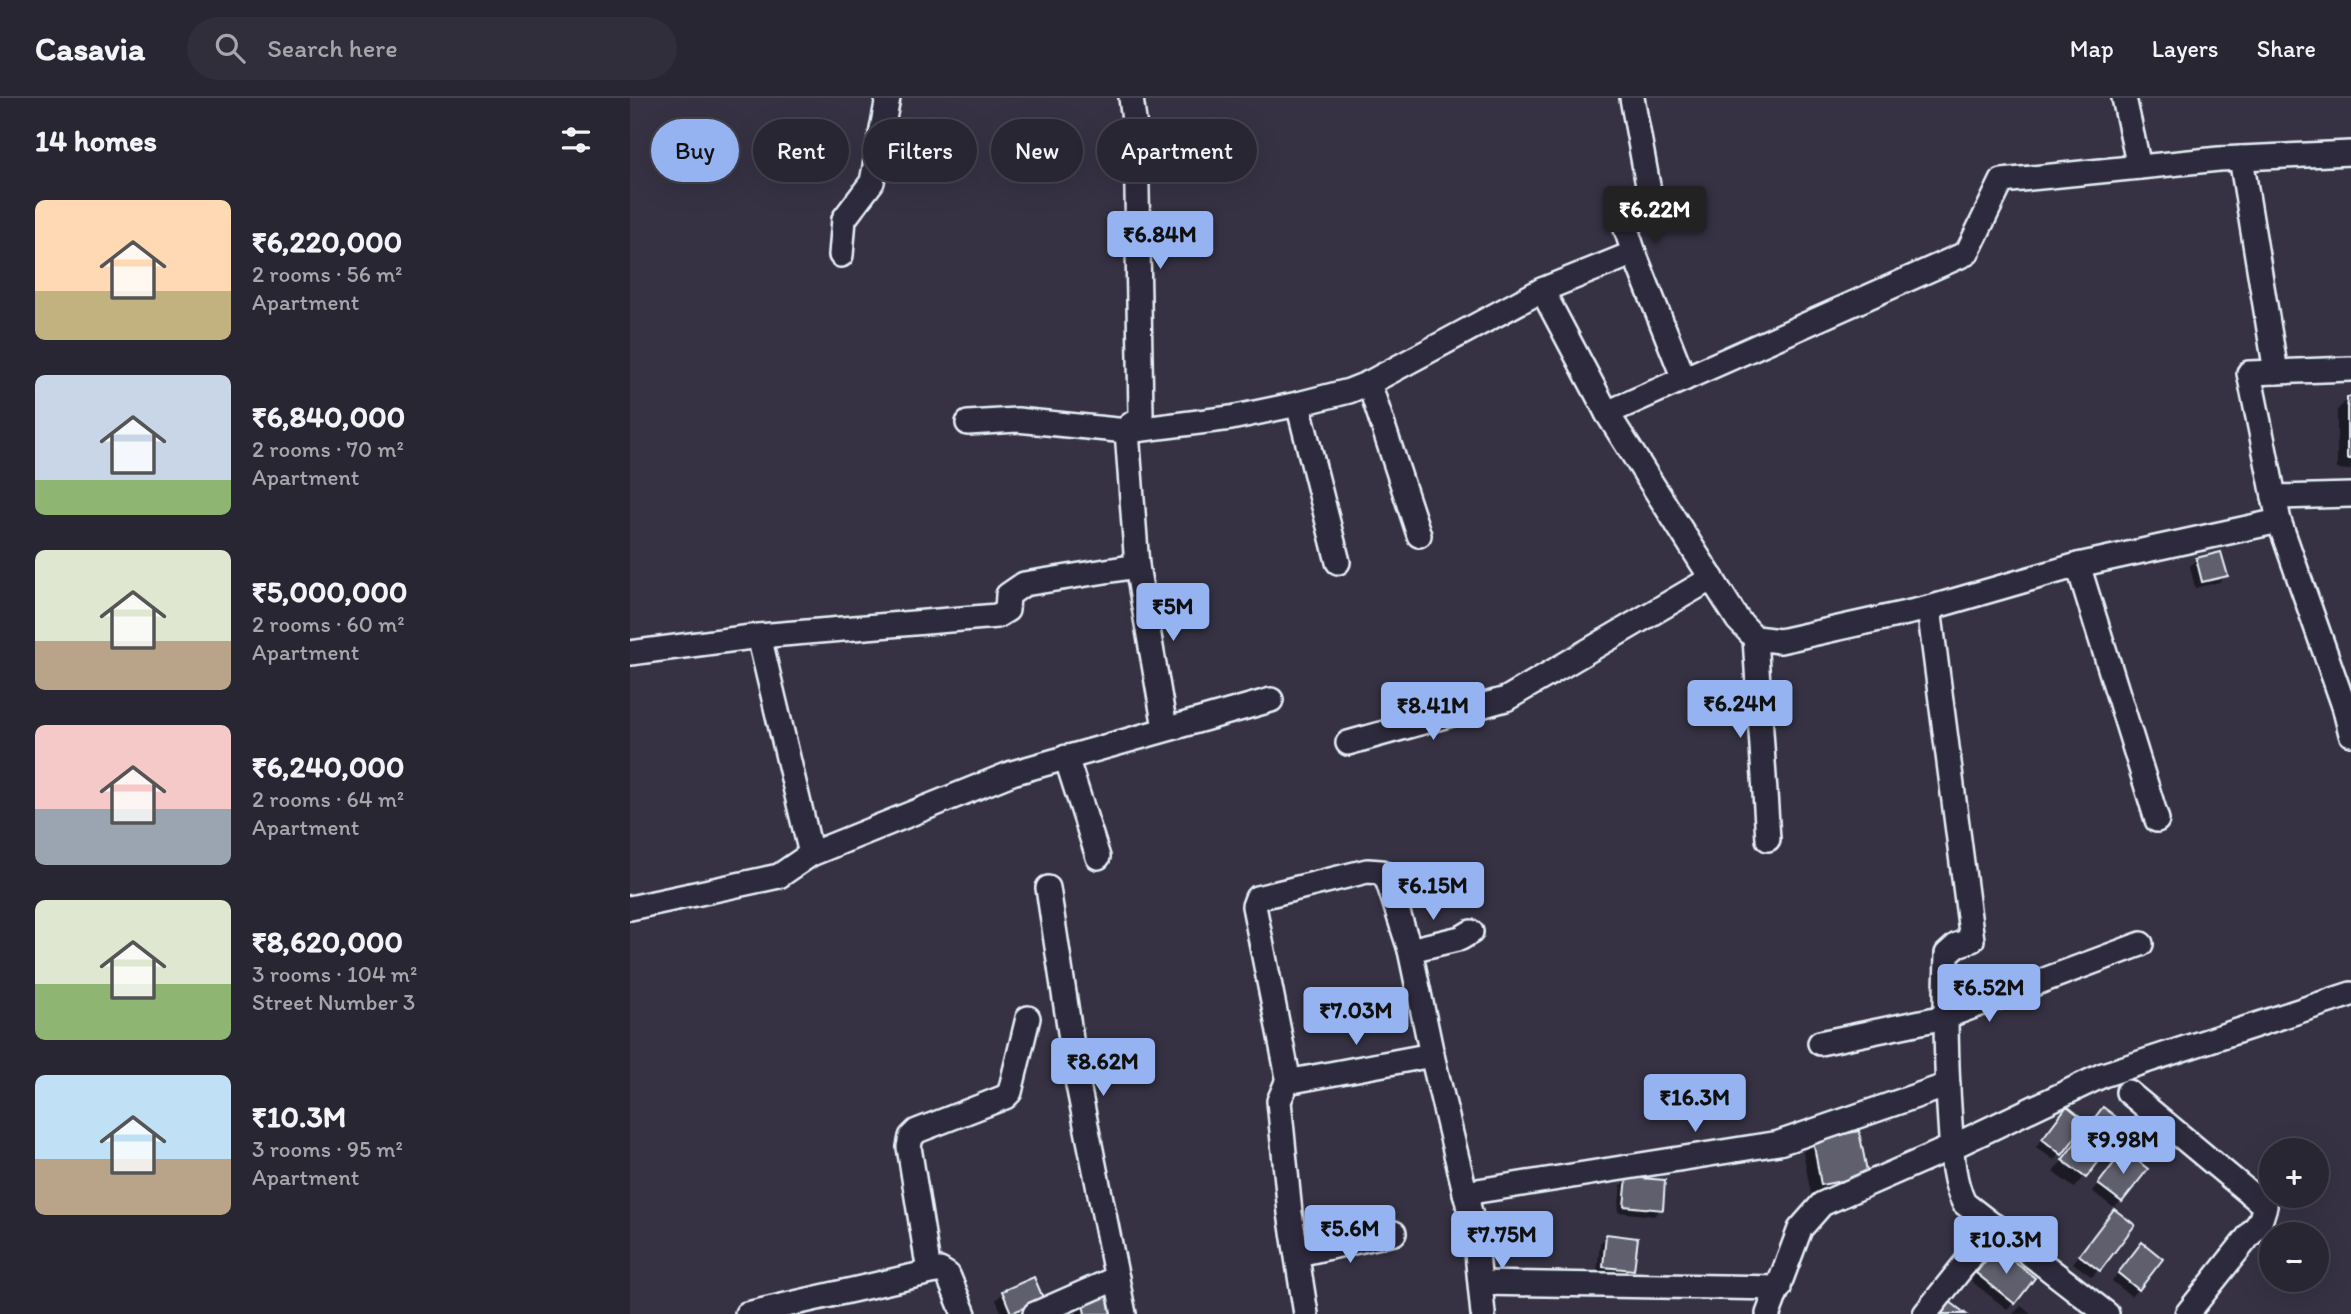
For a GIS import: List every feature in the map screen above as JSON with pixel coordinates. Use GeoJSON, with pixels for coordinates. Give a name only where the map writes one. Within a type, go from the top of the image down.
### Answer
{"type":"FeatureCollection","features":[{"type":"Feature","properties":{"kind":"street"},"geometry":{"type":"LineString","coordinates":[[842,255],[844,219],[872,182],[888,98]]}},
{"type":"Feature","properties":{"kind":"street"},"geometry":{"type":"LineString","coordinates":[[1130,98],[1136,135],[1141,414],[1127,431],[1137,566],[1165,728]]}},
{"type":"Feature","properties":{"kind":"street"},"geometry":{"type":"LineString","coordinates":[[1632,98],[1649,191],[1649,207],[1640,217],[1628,223],[1626,229],[1684,379]]}},
{"type":"Feature","properties":{"kind":"street"},"geometry":{"type":"LineString","coordinates":[[2124,98],[2139,167]]}},
{"type":"Feature","properties":{"kind":"street"},"geometry":{"type":"LineString","coordinates":[[1607,413],[1967,253],[2002,181],[2241,158],[2351,153]]}},
{"type":"Feature","properties":{"kind":"street"},"geometry":{"type":"LineString","coordinates":[[2241,158],[2276,372]]}},
{"type":"Feature","properties":{"kind":"street"},"geometry":{"type":"LineString","coordinates":[[968,423],[1017,420],[1127,431],[1231,418],[1349,391],[1369,383],[1542,290],[1634,253]]}},
{"type":"Feature","properties":{"kind":"street"},"geometry":{"type":"LineString","coordinates":[[1542,290],[1607,413],[1738,620],[1755,638],[1769,839]]}},
{"type":"Feature","properties":{"kind":"street"},"geometry":{"type":"LineString","coordinates":[[2351,369],[2249,373],[2279,521],[2344,706],[2351,734]]}},
{"type":"Feature","properties":{"kind":"street"},"geometry":{"type":"LineString","coordinates":[[1369,383],[1419,535]]}},
{"type":"Feature","properties":{"kind":"street"},"geometry":{"type":"LineString","coordinates":[[1298,404],[1338,562]]}},
{"type":"Feature","properties":{"kind":"street"},"geometry":{"type":"LineString","coordinates":[[2274,497],[2351,495]]}},
{"type":"Feature","properties":{"kind":"street"},"geometry":{"type":"LineString","coordinates":[[1755,638],[1780,641],[1929,608],[2078,565],[2279,521]]}},
{"type":"Feature","properties":{"kind":"street"},"geometry":{"type":"LineString","coordinates":[[2078,565],[2157,820]]}},
{"type":"Feature","properties":{"kind":"street"},"geometry":{"type":"LineString","coordinates":[[630,653],[759,636],[997,615],[1007,610],[1009,595],[1024,583],[1137,566]]}},
{"type":"Feature","properties":{"kind":"street"},"geometry":{"type":"LineString","coordinates":[[1348,743],[1506,699],[1712,578]]}},
{"type":"Feature","properties":{"kind":"street"},"geometry":{"type":"LineString","coordinates":[[1929,608],[1972,940],[1957,945],[1947,954],[1945,1017],[1957,1189],[1964,1203],[2107,1314]]}},
{"type":"Feature","properties":{"kind":"street"},"geometry":{"type":"LineString","coordinates":[[759,636],[811,854]]}},
{"type":"Feature","properties":{"kind":"street"},"geometry":{"type":"LineString","coordinates":[[630,908],[779,876],[811,854],[1012,773],[1271,700]]}},
{"type":"Feature","properties":{"kind":"street"},"geometry":{"type":"LineString","coordinates":[[1066,757],[1098,857]]}},
{"type":"Feature","properties":{"kind":"street"},"geometry":{"type":"LineString","coordinates":[[1306,1314],[1290,1213],[1279,1101],[1287,1082],[1254,906],[1257,898],[1367,871],[1381,872],[1388,883],[1410,950],[1475,1233],[1483,1314]]}},
{"type":"Feature","properties":{"kind":"street"},"geometry":{"type":"LineString","coordinates":[[1048,888],[1078,1085],[1124,1314]]}},
{"type":"Feature","properties":{"kind":"street"},"geometry":{"type":"LineString","coordinates":[[1410,950],[1461,938],[1471,932]]}},
{"type":"Feature","properties":{"kind":"street"},"geometry":{"type":"LineString","coordinates":[[1821,1043],[1945,1017],[2141,944]]}},
{"type":"Feature","properties":{"kind":"street"},"geometry":{"type":"LineString","coordinates":[[1768,1314],[1800,1229],[1822,1204],[2103,1075],[2351,994]]}},
{"type":"Feature","properties":{"kind":"street"},"geometry":{"type":"LineString","coordinates":[[929,1272],[909,1147],[911,1137],[917,1131],[1005,1097],[1010,1092],[1028,1018]]}},
{"type":"Feature","properties":{"kind":"street"},"geometry":{"type":"LineString","coordinates":[[1287,1082],[1432,1055]]}},
{"type":"Feature","properties":{"kind":"street"},"geometry":{"type":"LineString","coordinates":[[1465,1193],[1779,1143],[1948,1085]]}},
{"type":"Feature","properties":{"kind":"street"},"geometry":{"type":"LineString","coordinates":[[2128,1093],[2265,1206],[2260,1222],[2187,1314]]}},
{"type":"Feature","properties":{"kind":"street"},"geometry":{"type":"LineString","coordinates":[[1925,1314],[1995,1226]]}},
{"type":"Feature","properties":{"kind":"street"},"geometry":{"type":"LineString","coordinates":[[1298,1254],[1394,1233]]}},
{"type":"Feature","properties":{"kind":"street"},"geometry":{"type":"LineString","coordinates":[[747,1314],[940,1270],[948,1275],[964,1314]]}},
{"type":"Feature","properties":{"kind":"street"},"geometry":{"type":"LineString","coordinates":[[1035,1314],[1117,1278]]}},
{"type":"Feature","properties":{"kind":"street"},"geometry":{"type":"LineString","coordinates":[[1481,1283],[1779,1288]]}},
{"type":"Feature","properties":{"kind":"building"},"geometry":{"type":"Polygon","coordinates":[[[2347,397],[2351,397],[2351,459],[2347,459],[2347,397]]]}},
{"type":"Feature","properties":{"kind":"building"},"geometry":{"type":"Polygon","coordinates":[[[2221,552],[2228,576],[2202,582],[2196,558],[2221,552]]]}},
{"type":"Feature","properties":{"kind":"building"},"geometry":{"type":"Polygon","coordinates":[[[2067,1106],[2087,1122],[2062,1155],[2042,1139],[2067,1106]]]}},
{"type":"Feature","properties":{"kind":"building"},"geometry":{"type":"Polygon","coordinates":[[[2103,1107],[2127,1125],[2086,1178],[2062,1160],[2103,1107]]]}},
{"type":"Feature","properties":{"kind":"building"},"geometry":{"type":"Polygon","coordinates":[[[1859,1131],[1868,1176],[1821,1185],[1813,1140],[1859,1131]]]}},
{"type":"Feature","properties":{"kind":"building"},"geometry":{"type":"Polygon","coordinates":[[[2124,1150],[2148,1169],[2122,1202],[2098,1184],[2124,1150]]]}},
{"type":"Feature","properties":{"kind":"building"},"geometry":{"type":"Polygon","coordinates":[[[1627,1177],[1665,1180],[1663,1210],[1624,1206],[1627,1177]]]}},
{"type":"Feature","properties":{"kind":"building"},"geometry":{"type":"Polygon","coordinates":[[[2114,1209],[2135,1225],[2100,1271],[2079,1255],[2114,1209]]]}},
{"type":"Feature","properties":{"kind":"building"},"geometry":{"type":"Polygon","coordinates":[[[1606,1234],[1638,1238],[1634,1270],[1603,1267],[1606,1234]]]}},
{"type":"Feature","properties":{"kind":"building"},"geometry":{"type":"Polygon","coordinates":[[[2142,1242],[2163,1259],[2139,1290],[2118,1273],[2142,1242]]]}},
{"type":"Feature","properties":{"kind":"building"},"geometry":{"type":"Polygon","coordinates":[[[1996,1248],[2035,1278],[2015,1304],[1976,1273],[1996,1248]]]}},
{"type":"Feature","properties":{"kind":"building"},"geometry":{"type":"Polygon","coordinates":[[[1034,1277],[1044,1300],[1011,1313],[1002,1291],[1034,1277]]]}},
{"type":"Feature","properties":{"kind":"building"},"geometry":{"type":"Polygon","coordinates":[[[1110,1290],[1112,1314],[1085,1314],[1082,1299],[1110,1290]]]}},
{"type":"Feature","properties":{"kind":"building"},"geometry":{"type":"Polygon","coordinates":[[[1945,1298],[1966,1314],[1932,1314],[1945,1298]]]}}]}
